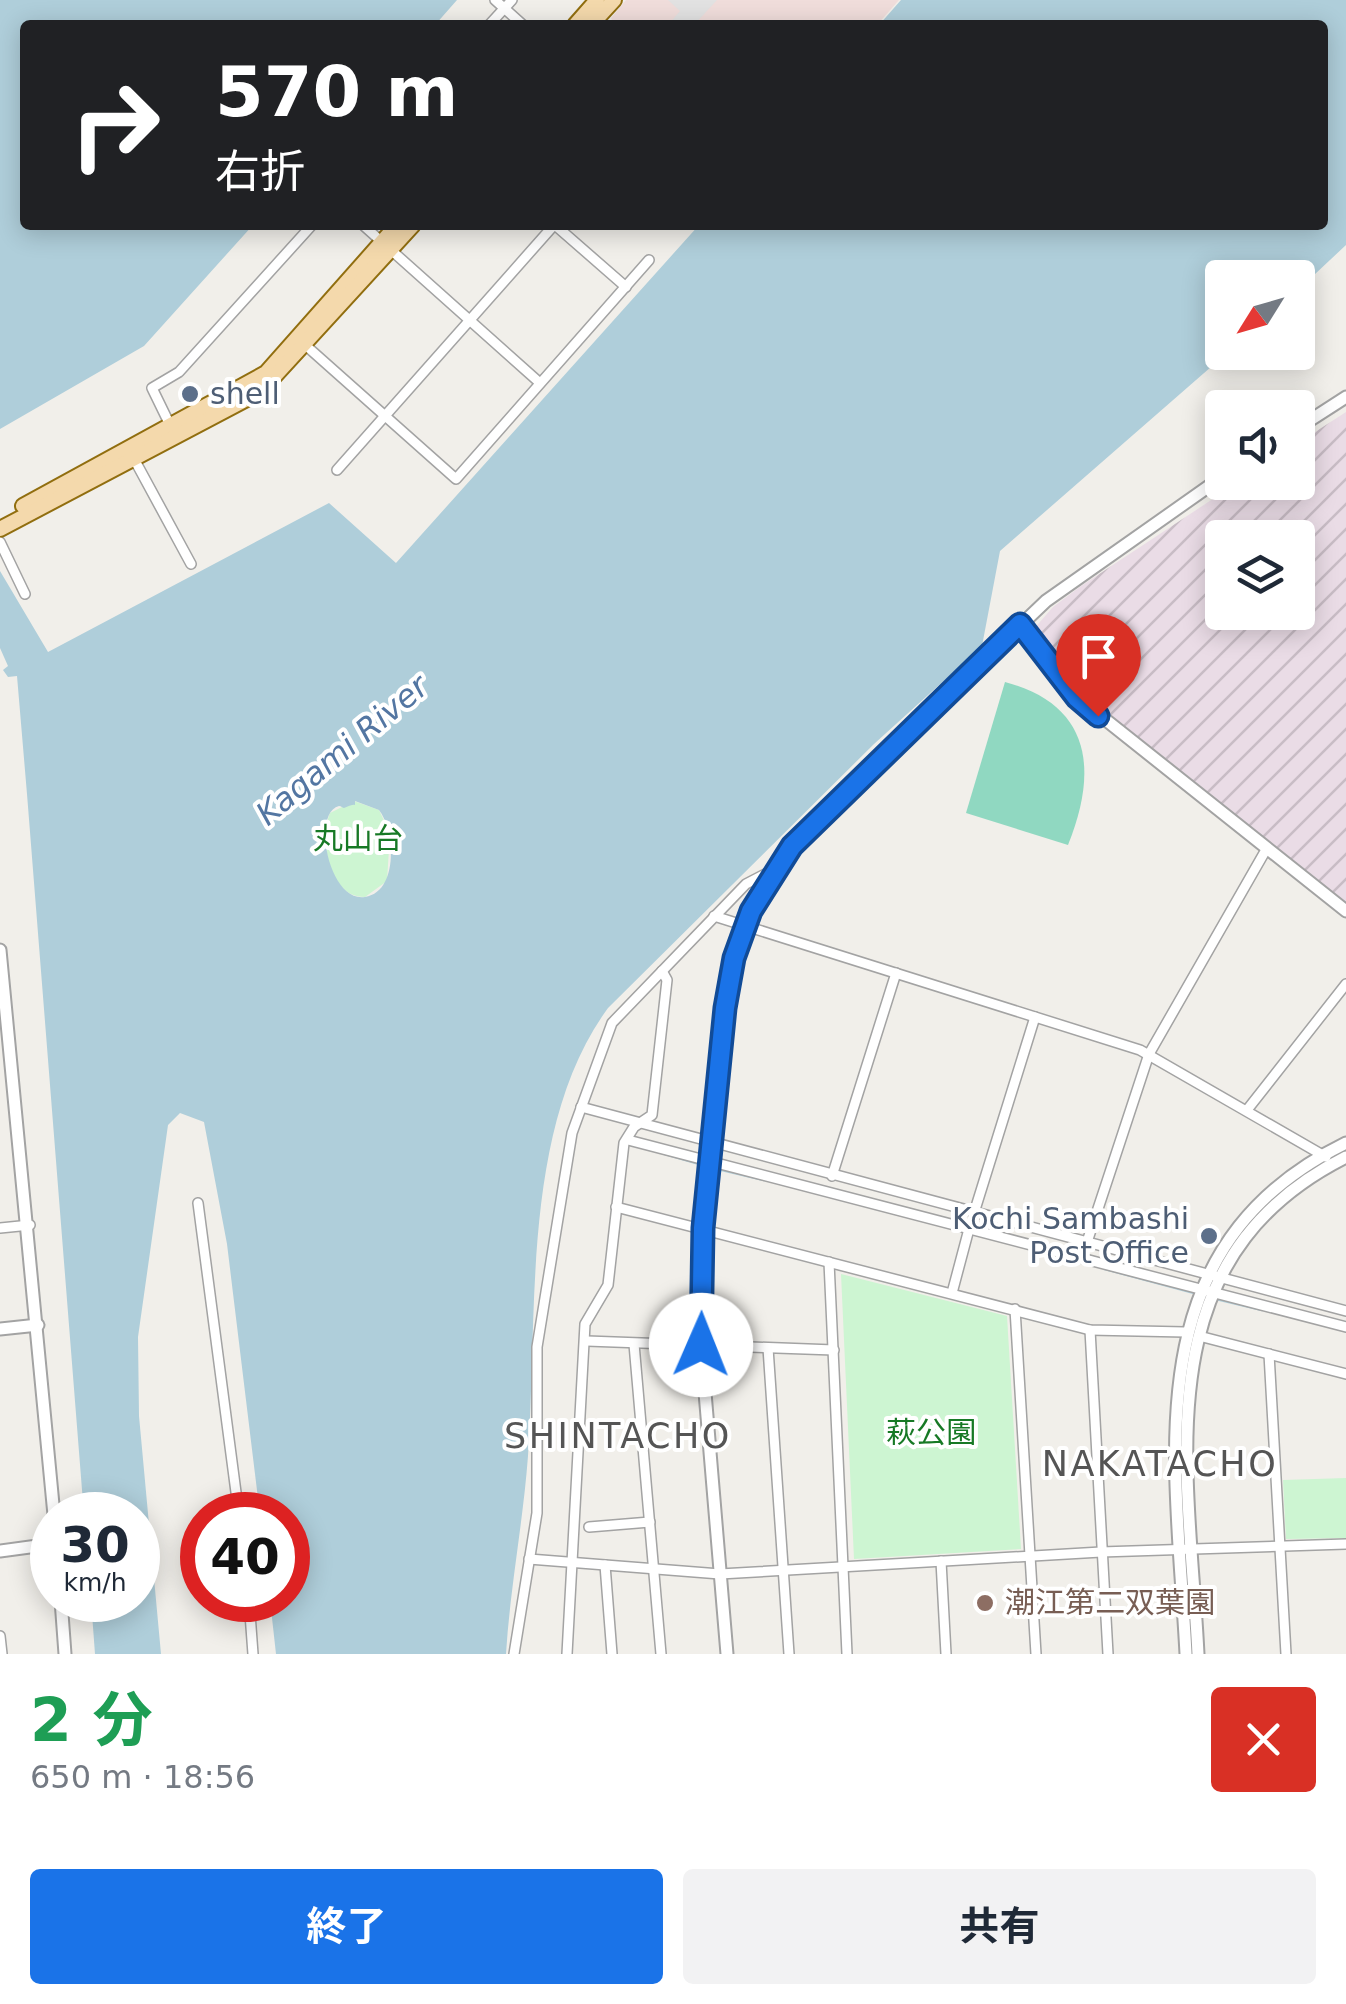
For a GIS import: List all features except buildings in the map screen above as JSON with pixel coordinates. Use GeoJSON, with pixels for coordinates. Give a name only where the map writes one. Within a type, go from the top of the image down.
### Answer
{"type":"FeatureCollection","features":[{"type":"Feature","properties":{"kind":"main road"},"geometry":{"type":"LineString","coordinates":[[594,16],[614,0]]}},
{"type":"Feature","properties":{"kind":"main road"},"geometry":{"type":"LineString","coordinates":[[387,246],[395,230]]}},
{"type":"Feature","properties":{"kind":"main road"},"geometry":{"type":"LineString","coordinates":[[0,529],[253,382],[302,342],[387,246],[408,230]]}},
{"type":"Feature","properties":{"kind":"main road"},"geometry":{"type":"LineString","coordinates":[[0,519],[131,453]]}},
{"type":"Feature","properties":{"kind":"street"},"geometry":{"type":"LineString","coordinates":[[495,0],[508,4]]}},
{"type":"Feature","properties":{"kind":"street"},"geometry":{"type":"LineString","coordinates":[[173,430],[152,388],[179,372],[307,230]]}},
{"type":"Feature","properties":{"kind":"street"},"geometry":{"type":"LineString","coordinates":[[369,230],[540,382]]}},
{"type":"Feature","properties":{"kind":"street"},"geometry":{"type":"LineString","coordinates":[[337,470],[550,230]]}},
{"type":"Feature","properties":{"kind":"street"},"geometry":{"type":"LineString","coordinates":[[560,230],[626,287]]}},
{"type":"Feature","properties":{"kind":"street"},"geometry":{"type":"LineString","coordinates":[[302,342],[456,478],[649,260]]}},
{"type":"Feature","properties":{"kind":"street"},"geometry":{"type":"LineString","coordinates":[[1315,417],[1346,397]]}},
{"type":"Feature","properties":{"kind":"street"},"geometry":{"type":"LineString","coordinates":[[131,453],[191,564]]}},
{"type":"Feature","properties":{"kind":"street"},"geometry":{"type":"LineString","coordinates":[[728,1654],[701,1345],[703,1228],[729,976],[745,926],[775,869],[819,818],[1020,624],[1080,573],[1205,488]]}},
{"type":"Feature","properties":{"kind":"street"},"geometry":{"type":"LineString","coordinates":[[0,542],[26,594]]}},
{"type":"Feature","properties":{"kind":"street"},"geometry":{"type":"LineString","coordinates":[[1020,624],[1077,698],[1346,910]]}},
{"type":"Feature","properties":{"kind":"street"},"geometry":{"type":"LineString","coordinates":[[1087,1242],[1149,1054],[1267,848]]}},
{"type":"Feature","properties":{"kind":"street"},"geometry":{"type":"LineString","coordinates":[[514,1654],[537,1513],[537,1347],[572,1133],[612,1023],[746,884],[775,869]]}},
{"type":"Feature","properties":{"kind":"street"},"geometry":{"type":"LineString","coordinates":[[714,916],[1149,1054],[1328,1159],[1346,1157]]}},
{"type":"Feature","properties":{"kind":"street"},"geometry":{"type":"LineString","coordinates":[[0,950],[30,1225],[52,1492]]}},
{"type":"Feature","properties":{"kind":"street"},"geometry":{"type":"LineString","coordinates":[[567,1654],[585,1324],[608,1285],[624,1143],[634,1128],[652,1114],[667,980],[662,971]]}},
{"type":"Feature","properties":{"kind":"street"},"geometry":{"type":"LineString","coordinates":[[832,1176],[896,973]]}},
{"type":"Feature","properties":{"kind":"street"},"geometry":{"type":"LineString","coordinates":[[1248,1110],[1346,984]]}},
{"type":"Feature","properties":{"kind":"street"},"geometry":{"type":"LineString","coordinates":[[974,1213],[1035,1017]]}},
{"type":"Feature","properties":{"kind":"street"},"geometry":{"type":"LineString","coordinates":[[581,1106],[712,1145],[1346,1311]]}},
{"type":"Feature","properties":{"kind":"street"},"geometry":{"type":"LineString","coordinates":[[628,1140],[1346,1327]]}},
{"type":"Feature","properties":{"kind":"street"},"geometry":{"type":"LineString","coordinates":[[1198,1654],[1174,1404],[1191,1334],[1213,1276],[1255,1208],[1346,1143]]}},
{"type":"Feature","properties":{"kind":"street"},"geometry":{"type":"LineString","coordinates":[[198,1203],[235,1492]]}},
{"type":"Feature","properties":{"kind":"street"},"geometry":{"type":"LineString","coordinates":[[616,1207],[1090,1330],[1191,1334],[1346,1374]]}},
{"type":"Feature","properties":{"kind":"street"},"geometry":{"type":"LineString","coordinates":[[0,1228],[30,1225]]}},
{"type":"Feature","properties":{"kind":"street"},"geometry":{"type":"LineString","coordinates":[[952,1293],[969,1229]]}},
{"type":"Feature","properties":{"kind":"street"},"geometry":{"type":"LineString","coordinates":[[829,1262],[847,1654]]}},
{"type":"Feature","properties":{"kind":"street"},"geometry":{"type":"LineString","coordinates":[[1015,1309],[1036,1654]]}},
{"type":"Feature","properties":{"kind":"street"},"geometry":{"type":"LineString","coordinates":[[0,1329],[38,1325]]}},
{"type":"Feature","properties":{"kind":"street"},"geometry":{"type":"LineString","coordinates":[[1090,1330],[1108,1654]]}},
{"type":"Feature","properties":{"kind":"street"},"geometry":{"type":"LineString","coordinates":[[586,1341],[834,1350]]}},
{"type":"Feature","properties":{"kind":"street"},"geometry":{"type":"LineString","coordinates":[[634,1344],[661,1654]]}},
{"type":"Feature","properties":{"kind":"street"},"geometry":{"type":"LineString","coordinates":[[768,1348],[789,1654]]}},
{"type":"Feature","properties":{"kind":"street"},"geometry":{"type":"LineString","coordinates":[[1269,1354],[1286,1654]]}},
{"type":"Feature","properties":{"kind":"street"},"geometry":{"type":"LineString","coordinates":[[589,1528],[650,1522]]}},
{"type":"Feature","properties":{"kind":"street"},"geometry":{"type":"LineString","coordinates":[[529,1558],[720,1574],[1101,1552],[1346,1544]]}},
{"type":"Feature","properties":{"kind":"street"},"geometry":{"type":"LineString","coordinates":[[0,1551],[30,1547]]}},
{"type":"Feature","properties":{"kind":"street"},"geometry":{"type":"LineString","coordinates":[[1186,1549],[1186,1654]]}},
{"type":"Feature","properties":{"kind":"street"},"geometry":{"type":"LineString","coordinates":[[941,1561],[946,1654]]}},
{"type":"Feature","properties":{"kind":"street"},"geometry":{"type":"LineString","coordinates":[[605,1564],[612,1654]]}},
{"type":"Feature","properties":{"kind":"street"},"geometry":{"type":"LineString","coordinates":[[62,1622],[65,1654]]}},
{"type":"Feature","properties":{"kind":"street"},"geometry":{"type":"LineString","coordinates":[[251,1622],[253,1654]]}},
{"type":"Feature","properties":{"kind":"street"},"geometry":{"type":"LineString","coordinates":[[0,1636],[2,1654]]}},
{"type":"Feature","properties":{"kind":"shaded area"},"geometry":{"type":"Polygon","coordinates":[[[626,0],[899,0],[881,20],[611,18],[626,0]]]}},
{"type":"Feature","properties":{"kind":"shaded area"},"geometry":{"type":"Polygon","coordinates":[[[668,0],[717,0],[699,20],[672,20],[680,11],[668,0]]]}},
{"type":"Feature","properties":{"kind":"shaded area"},"geometry":{"type":"Polygon","coordinates":[[[1346,412],[1346,905],[1083,696],[1032,631],[1053,607],[1211,500],[1315,500],[1315,432],[1346,412]]]}},
{"type":"Feature","properties":{"kind":"green space"},"geometry":{"type":"Polygon","coordinates":[[[1005,682],[1056,707],[1071,724],[1080,744],[1083,792],[1068,845],[966,813],[1005,682]]]}},
{"type":"Feature","properties":{"kind":"green space","name":"丸山台"},"geometry":{"type":"Polygon","coordinates":[[[354,801],[379,810],[390,833],[387,881],[365,897],[343,888],[335,878],[327,852],[330,813],[354,801]]]}},
{"type":"Feature","properties":{"kind":"green space","name":"萩公園"},"geometry":{"type":"Polygon","coordinates":[[[841,1274],[1007,1316],[1021,1549],[854,1559],[841,1274]]]}},
{"type":"Feature","properties":{"kind":"green space"},"geometry":{"type":"Polygon","coordinates":[[[1346,1478],[1346,1538],[1286,1539],[1283,1480],[1346,1478]]]}},
{"type":"Feature","properties":{"kind":"water"},"geometry":{"type":"Polygon","coordinates":[[[0,0],[457,0],[439,20],[20,20],[20,230],[248,230],[144,346],[0,429],[0,0]]]}},
{"type":"Feature","properties":{"kind":"water","name":"Kagami River"},"geometry":{"type":"Polygon","coordinates":[[[901,0],[1346,0],[1346,245],[1315,274],[1315,260],[1205,260],[1208,370],[1000,551],[982,646],[874,744],[608,1008],[580,1056],[560,1108],[539,1223],[528,1456],[506,1654],[276,1654],[272,1622],[310,1622],[310,1492],[257,1492],[227,1244],[204,1122],[180,1113],[168,1125],[138,1337],[139,1416],[146,1492],[82,1492],[17,676],[8,677],[3,670],[8,666],[0,648],[0,571],[48,652],[329,503],[396,563],[695,230],[1328,230],[1328,20],[883,20],[901,0]],[[355,801],[355,805],[339,806],[331,812],[326,824],[328,856],[342,886],[352,895],[365,897],[384,884],[391,859],[388,831],[379,810],[355,801]]]}},
{"type":"Feature","properties":{"kind":"water"},"geometry":{"type":"Polygon","coordinates":[[[93,1622],[158,1622],[161,1654],[95,1654],[93,1622]]]}},
{"type":"Feature","properties":{"kind":"waterway"},"geometry":{"type":"LineString","coordinates":[[665,1154],[706,1166]]}},
{"type":"Feature","properties":{"kind":"waterway"},"geometry":{"type":"LineString","coordinates":[[713,1168],[764,1180]]}},
{"type":"Feature","properties":{"kind":"waterway"},"geometry":{"type":"LineString","coordinates":[[1105,1269],[1194,1293]]}},
{"type":"Feature","properties":{"kind":"waterway"},"geometry":{"type":"LineString","coordinates":[[1216,1299],[1262,1310]]}},
{"type":"Feature","properties":{"kind":"place","name":"shell"},"geometry":{"type":"Point","coordinates":[190,394]}},
{"type":"Feature","properties":{"kind":"place","name":"Kochi Sambashi Post Office"},"geometry":{"type":"Point","coordinates":[1209,1236]}},
{"type":"Feature","properties":{"kind":"place","name":"潮江第二双葉園"},"geometry":{"type":"Point","coordinates":[985,1603]}},
{"type":"Feature","properties":{"kind":"district","name":"SHINTACHO"},"geometry":{"type":"Point","coordinates":[618,1436]}},
{"type":"Feature","properties":{"kind":"district","name":"NAKATACHO"},"geometry":{"type":"Point","coordinates":[1160,1464]}},
{"type":"Feature","properties":{"kind":"route"},"geometry":{"type":"LineString","coordinates":[[701,1345],[703,1228],[729,976],[740,936],[769,877],[819,818],[1020,624],[1077,698],[1098,716]]}}]}
